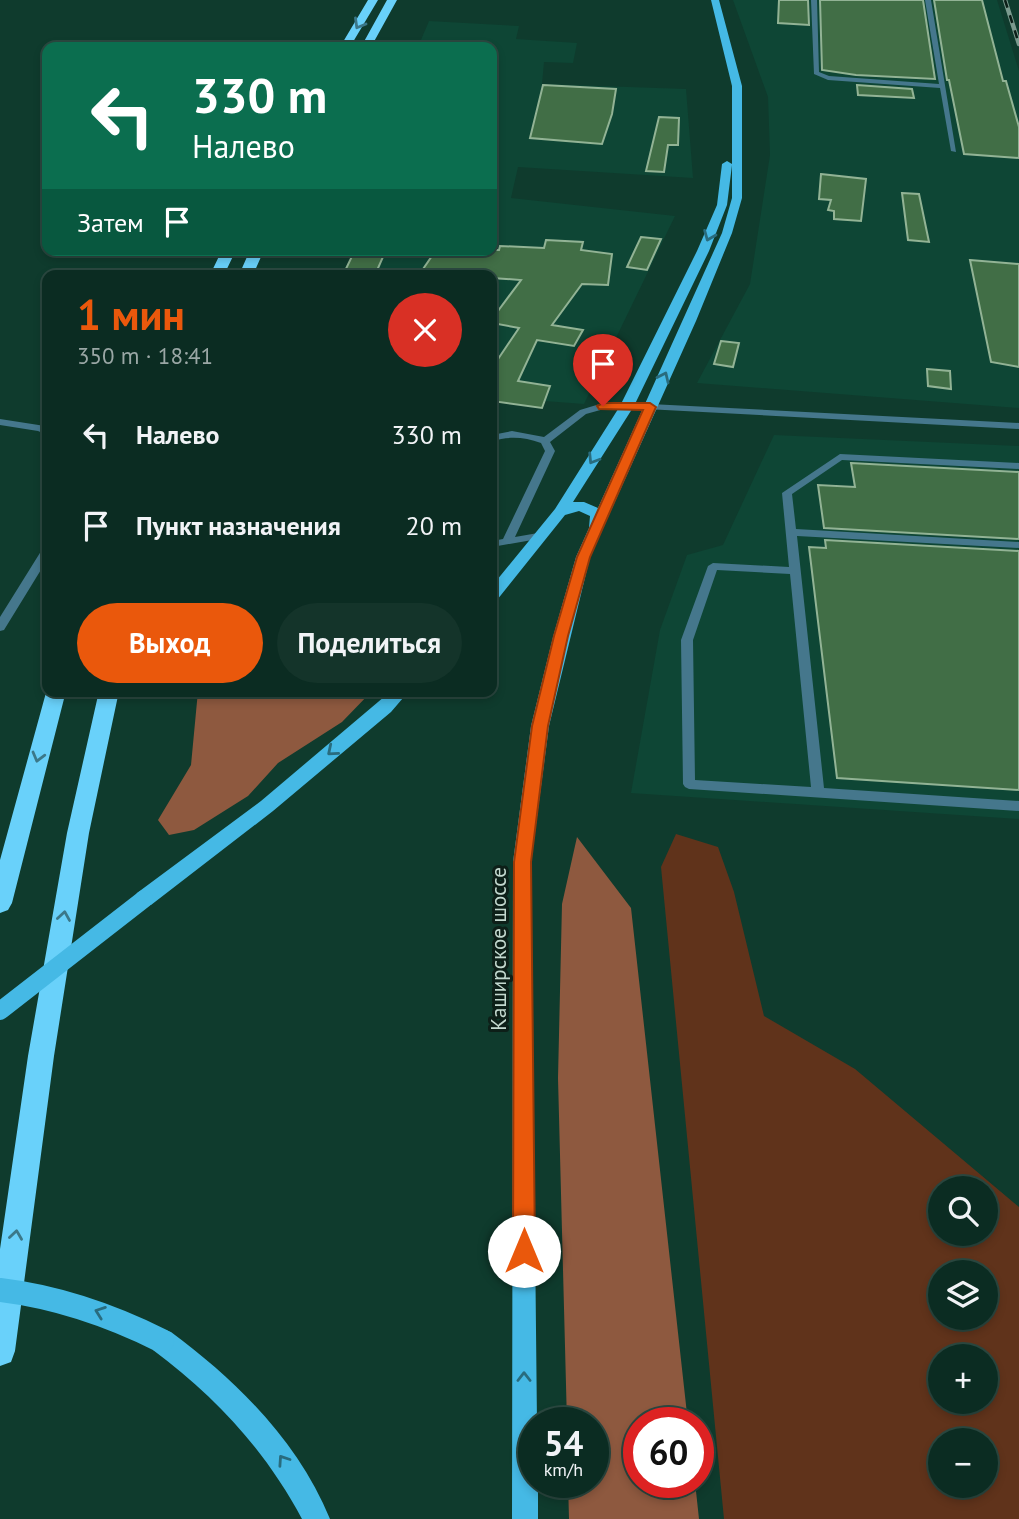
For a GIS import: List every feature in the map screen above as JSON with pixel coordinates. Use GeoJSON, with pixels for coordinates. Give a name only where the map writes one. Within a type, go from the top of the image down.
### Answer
{"type":"FeatureCollection","features":[{"type":"Feature","properties":{"kind":"highway"},"geometry":{"type":"LineString","coordinates":[[348,42],[373,0]]}},
{"type":"Feature","properties":{"kind":"highway"},"geometry":{"type":"LineString","coordinates":[[369,42],[392,0]]}},
{"type":"Feature","properties":{"kind":"highway"},"geometry":{"type":"LineString","coordinates":[[0,903],[54,697]]}},
{"type":"Feature","properties":{"kind":"highway"},"geometry":{"type":"LineString","coordinates":[[0,1351],[43,1042],[78,833],[108,697]]}},
{"type":"Feature","properties":{"kind":"main road"},"geometry":{"type":"LineString","coordinates":[[704,0],[710,18]]}},
{"type":"Feature","properties":{"kind":"main road","name":"Каширское шоссе"},"geometry":{"type":"LineString","coordinates":[[524,1519],[522,862],[540,726],[583,557],[727,233],[737,198],[737,86],[715,0]]}},
{"type":"Feature","properties":{"kind":"main road"},"geometry":{"type":"LineString","coordinates":[[497,589],[560,512],[627,405],[703,251],[722,205],[730,119],[726,86],[713,31]]}},
{"type":"Feature","properties":{"kind":"main road"},"geometry":{"type":"LineString","coordinates":[[560,512],[568,507],[586,507],[597,515],[596,527]]}},
{"type":"Feature","properties":{"kind":"main road"},"geometry":{"type":"LineString","coordinates":[[0,1011],[267,806],[395,697]]}},
{"type":"Feature","properties":{"kind":"main road"},"geometry":{"type":"LineString","coordinates":[[0,1290],[36,1294],[79,1304],[121,1320],[162,1341],[200,1367],[235,1399],[268,1437],[297,1480],[317,1519]]}},
{"type":"Feature","properties":{"kind":"street"},"geometry":{"type":"LineString","coordinates":[[650,407],[1019,426]]}},
{"type":"Feature","properties":{"kind":"street"},"geometry":{"type":"LineString","coordinates":[[0,422],[42,429]]}},
{"type":"Feature","properties":{"kind":"street"},"geometry":{"type":"LineString","coordinates":[[0,627],[42,559]]}},
{"type":"Feature","properties":{"kind":"lane"},"geometry":{"type":"LineString","coordinates":[[814,0],[816,73],[828,78],[942,86]]}},
{"type":"Feature","properties":{"kind":"lane"},"geometry":{"type":"LineString","coordinates":[[928,0],[954,151]]}},
{"type":"Feature","properties":{"kind":"lane"},"geometry":{"type":"LineString","coordinates":[[545,441],[583,412],[603,406],[650,407]]}},
{"type":"Feature","properties":{"kind":"lane"},"geometry":{"type":"LineString","coordinates":[[497,436],[504,433],[514,434],[545,441]]}},
{"type":"Feature","properties":{"kind":"lane"},"geometry":{"type":"LineString","coordinates":[[507,542],[550,451],[545,441]]}},
{"type":"Feature","properties":{"kind":"lane"},"geometry":{"type":"LineString","coordinates":[[818,792],[787,493],[840,457],[1019,466]]}},
{"type":"Feature","properties":{"kind":"lane"},"geometry":{"type":"LineString","coordinates":[[791,532],[1019,545]]}},
{"type":"Feature","properties":{"kind":"lane"},"geometry":{"type":"LineString","coordinates":[[497,543],[538,536]]}},
{"type":"Feature","properties":{"kind":"lane"},"geometry":{"type":"LineString","coordinates":[[795,570],[713,566],[687,640],[689,784],[1019,806]]}},
{"type":"Feature","properties":{"kind":"shaded area"},"geometry":{"type":"Polygon","coordinates":[[[733,0],[997,0],[1019,71],[1019,408],[697,383],[750,284],[770,155],[768,97],[733,0]]]}},
{"type":"Feature","properties":{"kind":"shaded area"},"geometry":{"type":"Polygon","coordinates":[[[429,21],[519,26],[516,39],[577,43],[573,63],[544,62],[542,84],[686,89],[693,178],[518,167],[511,198],[675,216],[584,404],[497,397],[497,270],[345,270],[352,256],[497,256],[497,42],[420,42],[429,21]]]}},
{"type":"Feature","properties":{"kind":"shaded area"},"geometry":{"type":"Polygon","coordinates":[[[774,435],[1019,446],[1019,819],[631,793],[660,630],[687,555],[723,545],[774,435]]]}},
{"type":"Feature","properties":{"kind":"shaded area"},"geometry":{"type":"Polygon","coordinates":[[[197,697],[366,697],[342,722],[278,763],[248,796],[194,830],[169,835],[158,820],[191,765],[197,697]]]}},
{"type":"Feature","properties":{"kind":"shaded area"},"geometry":{"type":"Polygon","coordinates":[[[676,834],[718,847],[734,892],[764,1016],[855,1069],[982,1176],[928,1176],[928,1246],[998,1246],[998,1189],[1019,1207],[1019,1519],[724,1519],[661,867],[676,834]]]}},
{"type":"Feature","properties":{"kind":"shaded area"},"geometry":{"type":"Polygon","coordinates":[[[577,837],[631,908],[686,1407],[623,1407],[623,1498],[697,1498],[699,1519],[569,1519],[568,1498],[609,1498],[609,1407],[567,1407],[558,1078],[562,904],[577,837]]]}},
{"type":"Feature","properties":{"kind":"building"},"geometry":{"type":"Polygon","coordinates":[[[779,0],[808,0],[809,25],[778,23],[779,0]]]}},
{"type":"Feature","properties":{"kind":"building"},"geometry":{"type":"Polygon","coordinates":[[[820,0],[923,0],[935,79],[856,75],[822,70],[820,0]]]}},
{"type":"Feature","properties":{"kind":"building"},"geometry":{"type":"Polygon","coordinates":[[[934,0],[982,0],[1003,81],[1006,81],[1019,127],[1019,158],[964,154],[947,80],[934,0]]]}},
{"type":"Feature","properties":{"kind":"building"},"geometry":{"type":"Polygon","coordinates":[[[543,85],[616,89],[612,114],[602,144],[530,138],[543,85]]]}},
{"type":"Feature","properties":{"kind":"building"},"geometry":{"type":"Polygon","coordinates":[[[857,85],[912,89],[914,98],[858,95],[857,85]]]}},
{"type":"Feature","properties":{"kind":"building"},"geometry":{"type":"Polygon","coordinates":[[[659,117],[679,118],[678,145],[668,145],[664,172],[646,171],[659,117]]]}},
{"type":"Feature","properties":{"kind":"building"},"geometry":{"type":"Polygon","coordinates":[[[821,174],[866,179],[861,221],[834,219],[834,211],[828,210],[831,200],[819,199],[821,174]]]}},
{"type":"Feature","properties":{"kind":"building"},"geometry":{"type":"Polygon","coordinates":[[[902,193],[919,194],[929,242],[908,240],[902,193]]]}},
{"type":"Feature","properties":{"kind":"building"},"geometry":{"type":"Polygon","coordinates":[[[641,237],[661,239],[647,270],[627,267],[641,237]]]}},
{"type":"Feature","properties":{"kind":"building"},"geometry":{"type":"Polygon","coordinates":[[[546,240],[583,242],[581,250],[612,254],[608,285],[582,284],[552,325],[583,330],[574,346],[537,340],[518,381],[550,386],[542,408],[497,402],[497,361],[519,328],[497,324],[497,312],[521,280],[497,278],[497,270],[422,270],[432,256],[497,256],[500,246],[544,248],[546,240]]]}},
{"type":"Feature","properties":{"kind":"building"},"geometry":{"type":"Polygon","coordinates":[[[352,256],[383,256],[377,270],[345,270],[352,256]]]}},
{"type":"Feature","properties":{"kind":"building"},"geometry":{"type":"Polygon","coordinates":[[[970,260],[1019,264],[1019,367],[991,362],[970,260]]]}},
{"type":"Feature","properties":{"kind":"building"},"geometry":{"type":"Polygon","coordinates":[[[721,341],[739,343],[733,367],[714,364],[721,341]]]}},
{"type":"Feature","properties":{"kind":"building"},"geometry":{"type":"Polygon","coordinates":[[[927,369],[950,371],[951,389],[928,386],[927,369]]]}},
{"type":"Feature","properties":{"kind":"building"},"geometry":{"type":"Polygon","coordinates":[[[851,463],[1019,472],[1019,539],[824,528],[818,485],[855,487],[851,463]]]}},
{"type":"Feature","properties":{"kind":"building"},"geometry":{"type":"Polygon","coordinates":[[[825,540],[1019,551],[1019,790],[837,778],[809,547],[826,548],[825,540]]]}},
{"type":"Feature","properties":{"kind":"railway"},"geometry":{"type":"LineString","coordinates":[[1005,0],[1019,44]]}},
{"type":"Feature","properties":{"kind":"route"},"geometry":{"type":"LineString","coordinates":[[524,1251],[522,862],[540,726],[583,557],[650,407],[603,406]]}}]}
